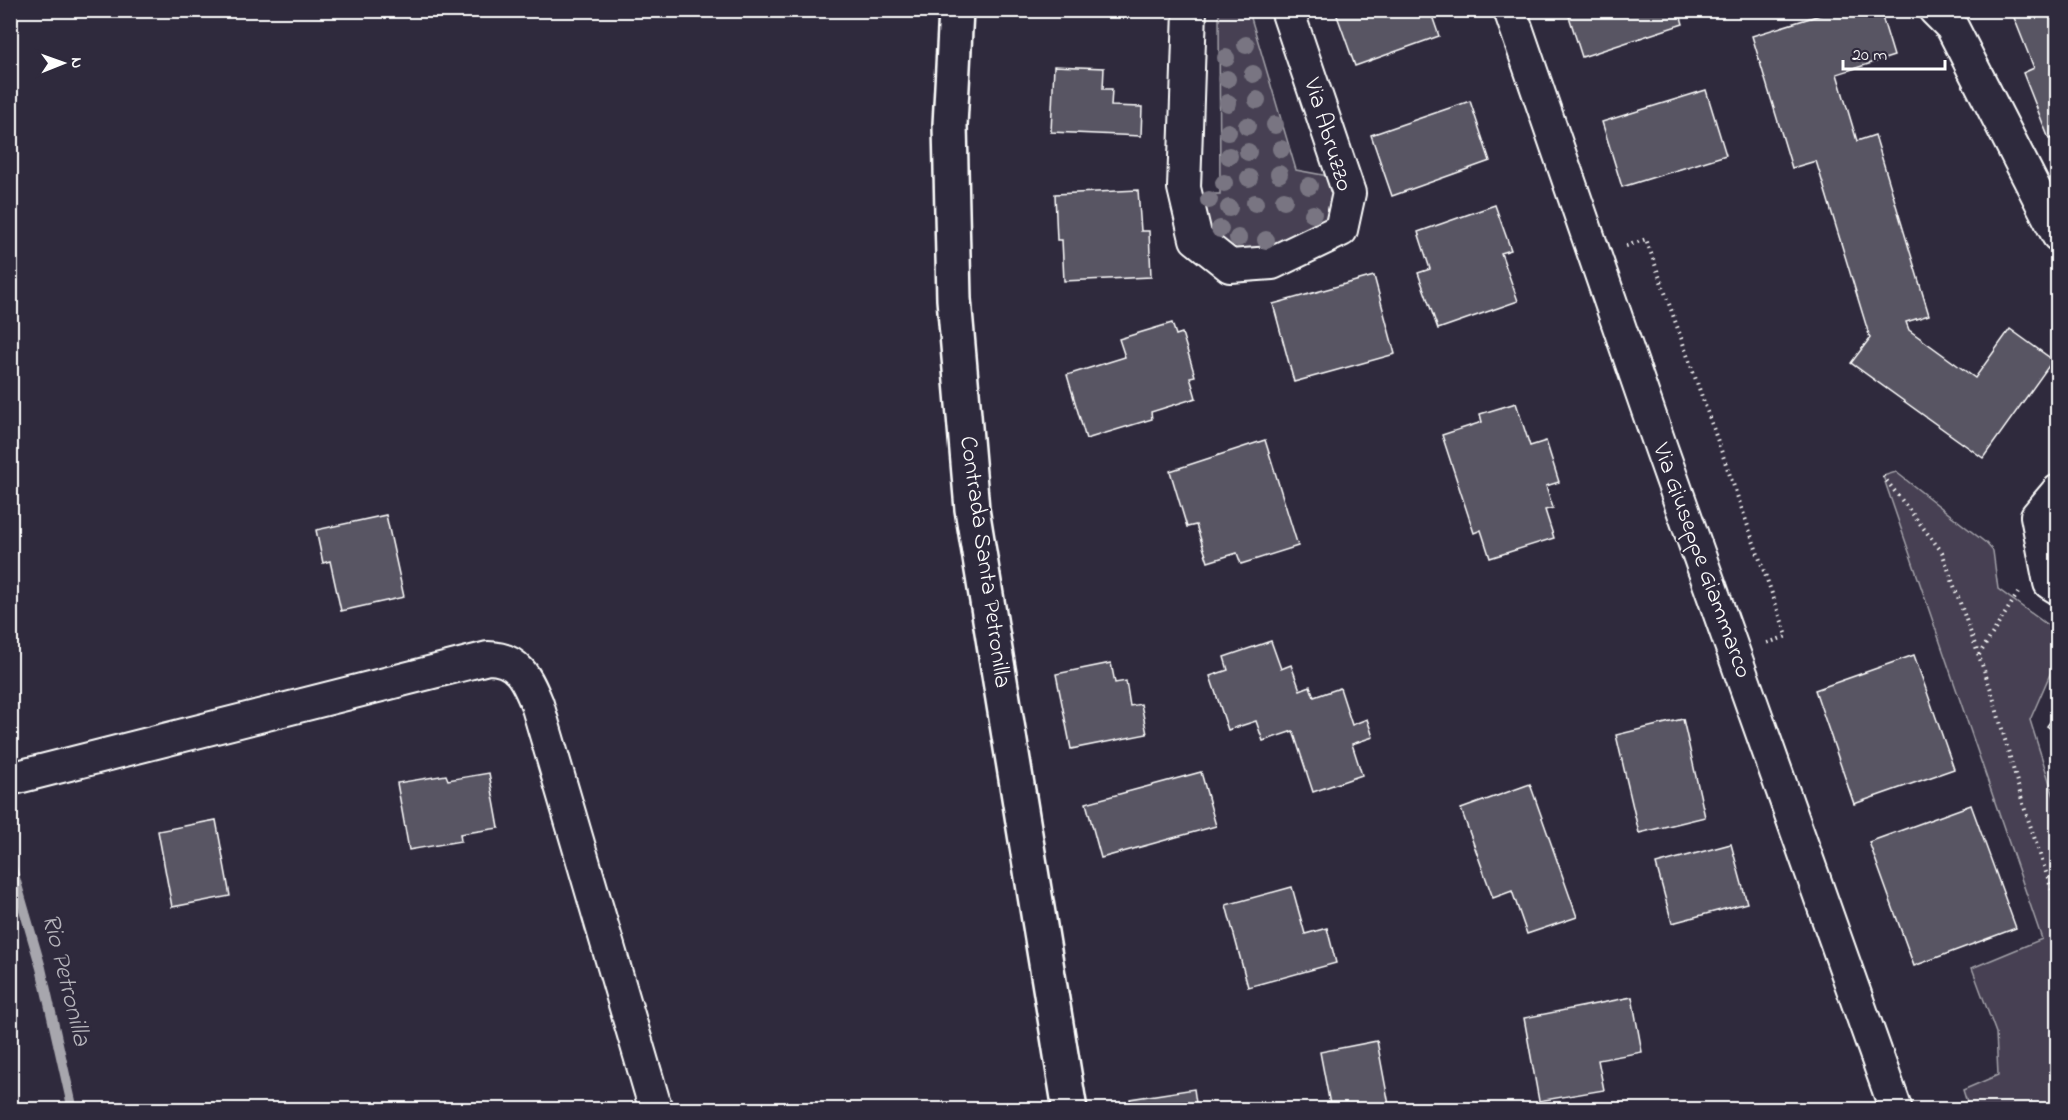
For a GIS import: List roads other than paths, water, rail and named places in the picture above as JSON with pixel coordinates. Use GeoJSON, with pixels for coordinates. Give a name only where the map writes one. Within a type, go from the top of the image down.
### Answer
{"type":"FeatureCollection","features":[{"type":"Feature","properties":{"kind":"main road","name":"Contrada Santa Petronilla"},"geometry":{"type":"LineString","coordinates":[[956,10],[950,125],[954,299],[972,509],[1070,1110]]}},
{"type":"Feature","properties":{"kind":"street","name":"Via Abruzzo"},"geometry":{"type":"LineString","coordinates":[[1190,10],[1184,188],[1197,239],[1230,266],[1272,263],[1341,230],[1349,194],[1287,10]]}},
{"type":"Feature","properties":{"kind":"street","name":"Via Giuseppe Giammarco"},"geometry":{"type":"LineString","coordinates":[[1510,10],[1661,448],[1896,1110]]}},
{"type":"Feature","properties":{"kind":"street"},"geometry":{"type":"LineString","coordinates":[[1935,10],[1952,27],[2058,235]]}},
{"type":"Feature","properties":{"kind":"street"},"geometry":{"type":"LineString","coordinates":[[2058,491],[2037,516],[2050,583],[2058,588]]}},
{"type":"Feature","properties":{"kind":"street"},"geometry":{"type":"LineString","coordinates":[[10,779],[488,658],[502,658],[516,665],[528,682],[537,704],[656,1110]]}},
{"type":"Feature","properties":{"kind":"waterway","name":"Rio Petronilla"},"geometry":{"type":"LineString","coordinates":[[10,861],[41,968],[73,1110]]}}]}
